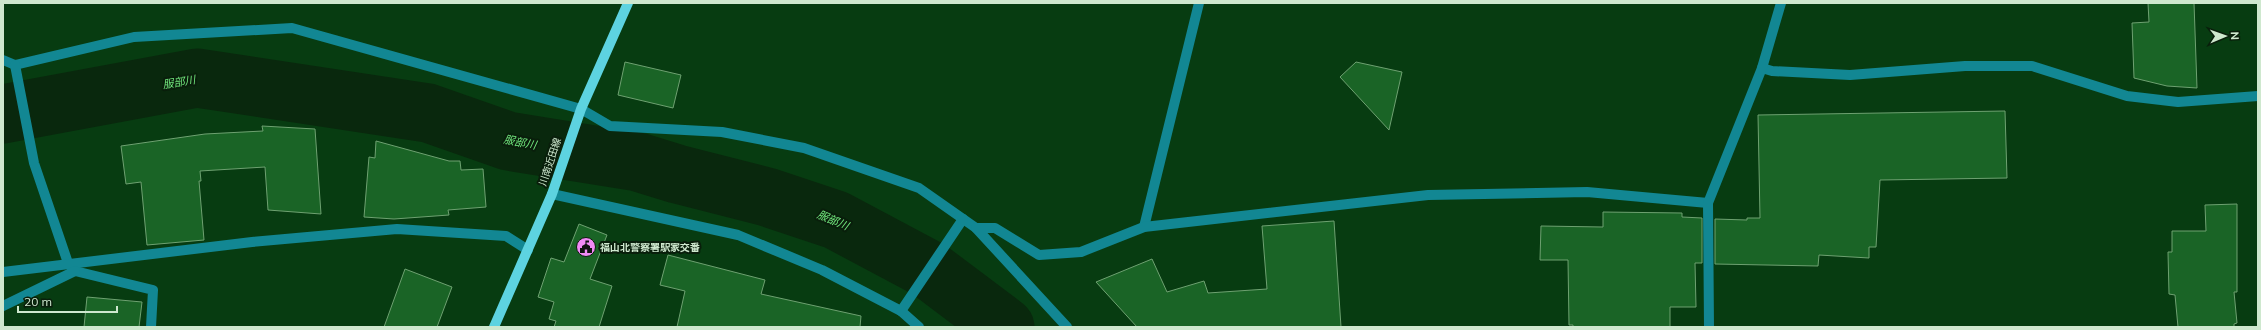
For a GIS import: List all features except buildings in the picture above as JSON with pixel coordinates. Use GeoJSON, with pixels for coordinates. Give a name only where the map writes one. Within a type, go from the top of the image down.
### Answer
{"type":"FeatureCollection","features":[{"type":"Feature","properties":{"kind":"main road","name":"川南近田線"},"geometry":{"type":"LineString","coordinates":[[494,327],[556,184],[581,109],[628,3]]}},
{"type":"Feature","properties":{"kind":"street"},"geometry":{"type":"LineString","coordinates":[[1144,227],[1199,3]]}},
{"type":"Feature","properties":{"kind":"street"},"geometry":{"type":"LineString","coordinates":[[1709,327],[1708,203],[1762,68],[1781,3]]}},
{"type":"Feature","properties":{"kind":"street"},"geometry":{"type":"LineString","coordinates":[[3,60],[15,65],[134,37],[292,28],[581,109],[610,126],[722,132],[804,148],[919,188],[976,228],[1067,327]]}},
{"type":"Feature","properties":{"kind":"street"},"geometry":{"type":"LineString","coordinates":[[15,65],[34,163],[72,267]]}},
{"type":"Feature","properties":{"kind":"street"},"geometry":{"type":"LineString","coordinates":[[1762,68],[1772,71],[1850,75],[1965,66],[2032,66],[2127,96],[2178,102],[2258,96]]}},
{"type":"Feature","properties":{"kind":"street"},"geometry":{"type":"LineString","coordinates":[[976,228],[995,228],[1039,255],[1081,252],[1144,227],[1428,194],[1587,192],[1708,203]]}},
{"type":"Feature","properties":{"kind":"street"},"geometry":{"type":"LineString","coordinates":[[552,194],[738,235],[822,270],[901,311],[919,327]]}},
{"type":"Feature","properties":{"kind":"street"},"geometry":{"type":"LineString","coordinates":[[901,311],[963,219]]}},
{"type":"Feature","properties":{"kind":"street"},"geometry":{"type":"LineString","coordinates":[[3,272],[72,267],[252,242],[397,229],[506,236],[528,250]]}},
{"type":"Feature","properties":{"kind":"street"},"geometry":{"type":"LineString","coordinates":[[3,306],[72,267],[153,290],[151,327]]}},
{"type":"Feature","properties":{"kind":"waterway","name":"服部川"},"geometry":{"type":"LineString","coordinates":[[3,114],[197,78],[428,113],[508,141],[638,162],[677,174],[767,197],[836,220],[928,269],[1005,327]]}},
{"type":"Feature","properties":{"kind":"place","name":"福山北警察署駅家交番"},"geometry":{"type":"Point","coordinates":[586,247]}}]}
